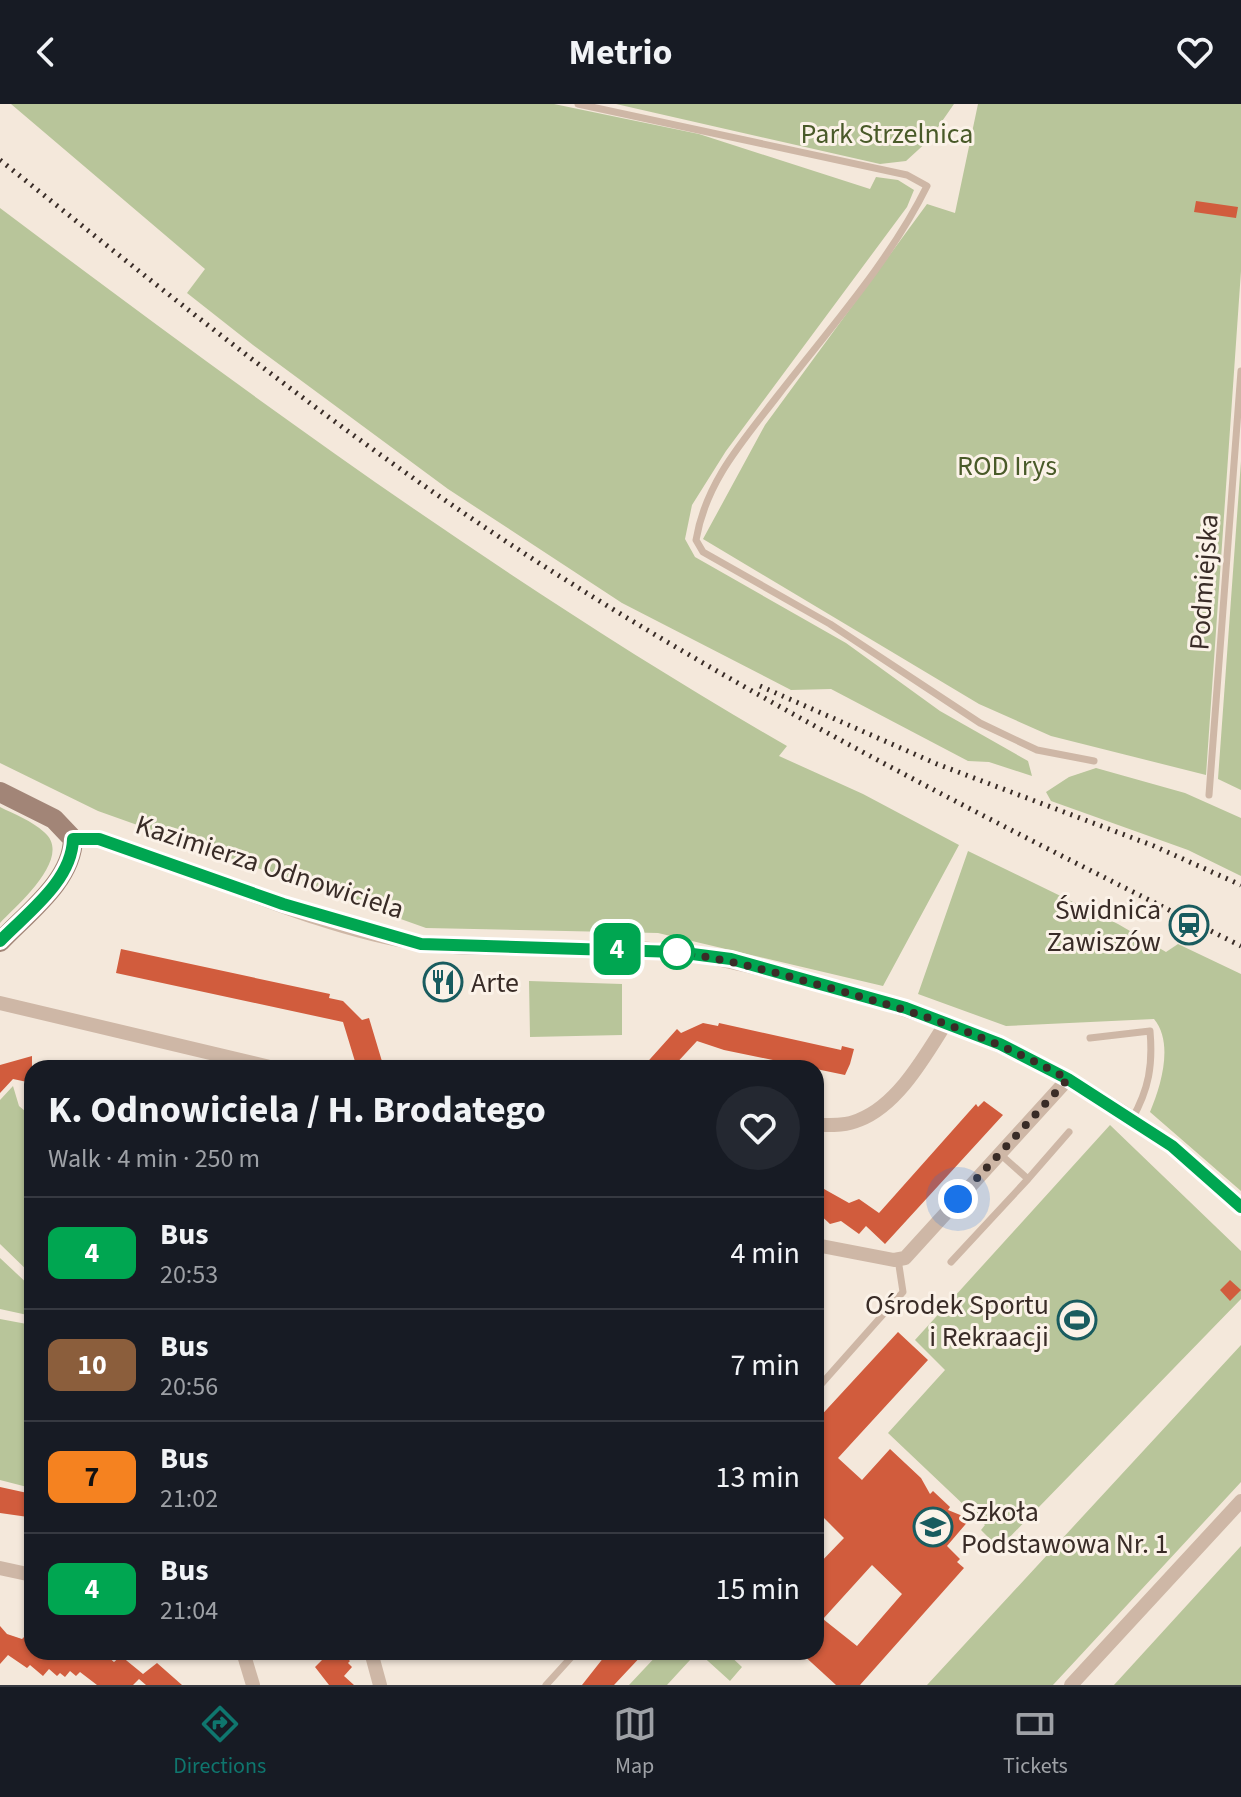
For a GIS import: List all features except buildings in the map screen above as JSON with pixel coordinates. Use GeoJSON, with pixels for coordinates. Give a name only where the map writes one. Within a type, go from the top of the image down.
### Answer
{"type":"FeatureCollection","features":[{"type":"Feature","properties":{"kind":"street"},"geometry":{"type":"LineString","coordinates":[[0,792],[54,819],[73,839],[73,853],[64,873],[0,942]]}},
{"type":"Feature","properties":{"kind":"street","name":"Kazimierza Odnowiciela"},"geometry":{"type":"LineString","coordinates":[[73,839],[99,839],[296,909],[421,944],[657,950],[731,959],[906,1008],[1000,1044],[1068,1079],[1187,1157],[1241,1207]]}},
{"type":"Feature","properties":{"kind":"street"},"geometry":{"type":"LineString","coordinates":[[0,1003],[240,1060]]}},
{"type":"Feature","properties":{"kind":"street"},"geometry":{"type":"LineString","coordinates":[[824,1124],[861,1120],[886,1102],[922,1060],[946,1023]]}},
{"type":"Feature","properties":{"kind":"street"},"geometry":{"type":"LineString","coordinates":[[824,1246],[905,1258],[1068,1079]]}},
{"type":"Feature","properties":{"kind":"street"},"geometry":{"type":"LineString","coordinates":[[1071,1685],[1241,1501]]}},
{"type":"Feature","properties":{"kind":"street"},"geometry":{"type":"LineString","coordinates":[[0,1568],[24,1573]]}},
{"type":"Feature","properties":{"kind":"street"},"geometry":{"type":"LineString","coordinates":[[245,1660],[253,1685]]}},
{"type":"Feature","properties":{"kind":"street"},"geometry":{"type":"LineString","coordinates":[[373,1660],[380,1685]]}},
{"type":"Feature","properties":{"kind":"lane"},"geometry":{"type":"LineString","coordinates":[[578,104],[907,175],[927,186],[860,287],[723,467],[700,514],[696,540],[703,552],[830,624],[980,723],[1037,750],[1094,761]]}},
{"type":"Feature","properties":{"kind":"lane","name":"Podmiejska"},"geometry":{"type":"LineString","coordinates":[[1209,795],[1241,371]]}},
{"type":"Feature","properties":{"kind":"lane"},"geometry":{"type":"LineString","coordinates":[[1090,1038],[1150,1031],[1153,1063],[1145,1096],[1132,1119]]}},
{"type":"Feature","properties":{"kind":"lane"},"geometry":{"type":"LineString","coordinates":[[951,1262],[1069,1132]]}},
{"type":"Feature","properties":{"kind":"lane"},"geometry":{"type":"LineString","coordinates":[[1000,1154],[1028,1179]]}},
{"type":"Feature","properties":{"kind":"lane"},"geometry":{"type":"LineString","coordinates":[[824,1381],[903,1292],[898,1259]]}},
{"type":"Feature","properties":{"kind":"lane"},"geometry":{"type":"LineString","coordinates":[[546,1685],[569,1660]]}},
{"type":"Feature","properties":{"kind":"green space"},"geometry":{"type":"Polygon","coordinates":[[[11,104],[554,104],[699,134],[870,189],[876,177],[898,180],[914,190],[907,207],[726,451],[692,505],[685,539],[695,557],[846,643],[940,711],[1028,761],[1032,776],[989,762],[968,761],[831,689],[791,690],[622,603],[448,489],[187,293],[205,269],[11,104]]]}},
{"type":"Feature","properties":{"kind":"green space","name":"Park Strzelnica"},"geometry":{"type":"Polygon","coordinates":[[[616,104],[954,104],[929,140],[906,161],[880,164],[616,104]]]}},
{"type":"Feature","properties":{"kind":"green space","name":"ROD Irys"},"geometry":{"type":"Polygon","coordinates":[[[978,104],[1241,104],[1241,271],[1206,775],[1051,736],[979,704],[703,539],[765,425],[927,204],[955,213],[978,104]]]}},
{"type":"Feature","properties":{"kind":"green space"},"geometry":{"type":"Polygon","coordinates":[[[0,208],[385,489],[583,622],[787,746],[779,756],[863,794],[959,845],[883,986],[658,933],[426,928],[98,811],[0,763],[0,208]]]}},
{"type":"Feature","properties":{"kind":"green space"},"geometry":{"type":"Polygon","coordinates":[[[1241,461],[1241,790],[1218,779],[1241,461]]]}},
{"type":"Feature","properties":{"kind":"green space"},"geometry":{"type":"Polygon","coordinates":[[[1096,768],[1185,793],[1241,818],[1241,876],[1188,850],[1051,801],[1046,792],[1069,777],[1096,768]]]}},
{"type":"Feature","properties":{"kind":"green space"},"geometry":{"type":"Polygon","coordinates":[[[0,807],[44,832],[51,842],[52,854],[40,880],[0,923],[0,807]]]}},
{"type":"Feature","properties":{"kind":"green space"},"geometry":{"type":"Polygon","coordinates":[[[968,851],[1118,924],[1166,952],[1178,944],[1241,974],[1241,1191],[1150,1112],[1164,1065],[1163,1040],[1154,1019],[1006,1026],[918,994],[968,851]]]}},
{"type":"Feature","properties":{"kind":"green space"},"geometry":{"type":"Polygon","coordinates":[[[529,981],[622,984],[622,1035],[530,1037],[529,981]]]}},
{"type":"Feature","properties":{"kind":"green space"},"geometry":{"type":"Polygon","coordinates":[[[13,1086],[19,1106],[24,1110],[24,1267],[0,1244],[0,1100],[13,1086]]]}},
{"type":"Feature","properties":{"kind":"green space","name":"Ośrodek Sportu i Rekraacji"},"geometry":{"type":"Polygon","coordinates":[[[1110,1125],[1241,1251],[1241,1299],[1004,1543],[997,1537],[993,1542],[981,1530],[985,1525],[888,1433],[945,1370],[915,1340],[1110,1125]]]}},
{"type":"Feature","properties":{"kind":"green space"},"geometry":{"type":"Polygon","coordinates":[[[0,1258],[24,1280],[24,1314],[0,1309],[0,1258]]]}},
{"type":"Feature","properties":{"kind":"green space"},"geometry":{"type":"Polygon","coordinates":[[[0,1319],[24,1324],[24,1486],[0,1480],[0,1319]]]}},
{"type":"Feature","properties":{"kind":"green space"},"geometry":{"type":"Polygon","coordinates":[[[1241,1345],[1241,1482],[1053,1685],[927,1685],[1241,1345]]]}},
{"type":"Feature","properties":{"kind":"green space"},"geometry":{"type":"Polygon","coordinates":[[[1241,1546],[1241,1685],[1114,1685],[1241,1546]]]}},
{"type":"Feature","properties":{"kind":"green space"},"geometry":{"type":"Polygon","coordinates":[[[652,1660],[690,1660],[667,1685],[629,1685],[652,1660]]]}},
{"type":"Feature","properties":{"kind":"green space"},"geometry":{"type":"Polygon","coordinates":[[[707,1660],[735,1660],[742,1667],[730,1681],[707,1660]]]}},
{"type":"Feature","properties":{"kind":"railway"},"geometry":{"type":"LineString","coordinates":[[0,160],[211,328],[354,436],[577,587],[822,730],[1241,946]]}},
{"type":"Feature","properties":{"kind":"railway"},"geometry":{"type":"LineString","coordinates":[[760,686],[937,764],[1154,846],[1241,885]]}},
{"type":"Feature","properties":{"kind":"bus line","name":"4"},"geometry":{"type":"LineString","coordinates":[[0,941],[64,873],[73,853],[73,839],[99,839],[283,904],[421,944],[657,950],[731,959],[906,1008],[1034,1060],[1157,1135],[1187,1157],[1241,1207]]}},
{"type":"Feature","properties":{"kind":"place","name":"Świdnica Zawiszów"},"geometry":{"type":"Point","coordinates":[1189,925]}},
{"type":"Feature","properties":{"kind":"place","name":"Arte"},"geometry":{"type":"Point","coordinates":[443,982]}},
{"type":"Feature","properties":{"kind":"place","name":"Ośrodek Sportu i Rekraacji"},"geometry":{"type":"Point","coordinates":[1077,1320]}},
{"type":"Feature","properties":{"kind":"place","name":"Szkoła Podstawowa Nr. 1"},"geometry":{"type":"Point","coordinates":[933,1527]}},
{"type":"Feature","properties":{"kind":"route"},"geometry":{"type":"LineString","coordinates":[[677,952],[731,959],[906,1008],[1000,1044],[1068,1079],[958,1199]]}}]}
